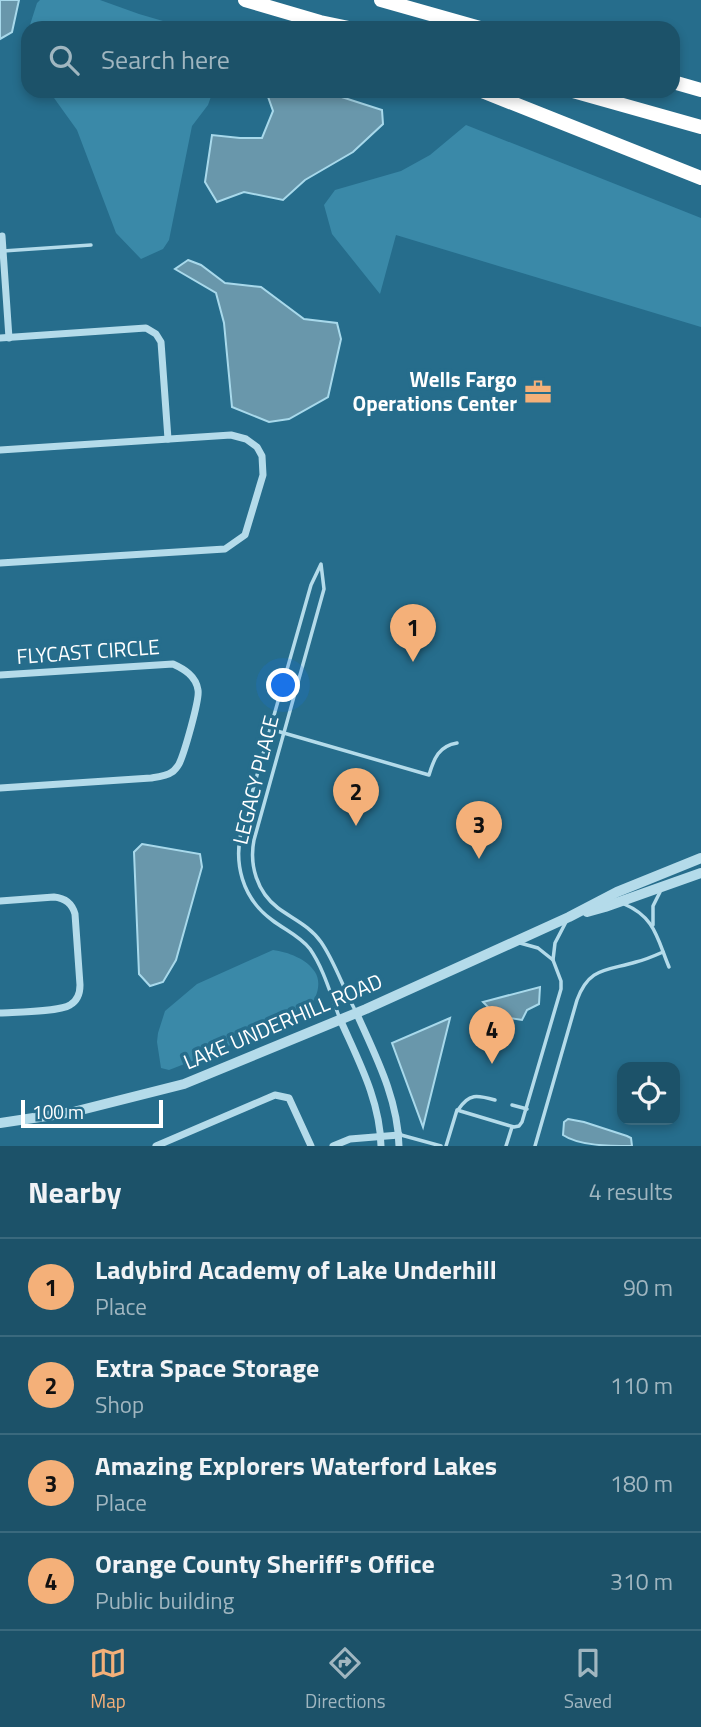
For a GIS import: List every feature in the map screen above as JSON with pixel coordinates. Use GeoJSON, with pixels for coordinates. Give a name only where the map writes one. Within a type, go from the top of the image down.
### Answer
{"type":"FeatureCollection","features":[{"type":"Feature","properties":{"kind":"highway"},"geometry":{"type":"LineString","coordinates":[[245,0],[312,21]]}},
{"type":"Feature","properties":{"kind":"highway"},"geometry":{"type":"LineString","coordinates":[[381,0],[455,21]]}},
{"type":"Feature","properties":{"kind":"highway"},"geometry":{"type":"LineString","coordinates":[[680,84],[701,90]]}},
{"type":"Feature","properties":{"kind":"highway"},"geometry":{"type":"LineString","coordinates":[[500,98],[701,178]]}},
{"type":"Feature","properties":{"kind":"highway"},"geometry":{"type":"LineString","coordinates":[[598,98],[701,127]]}},
{"type":"Feature","properties":{"kind":"street"},"geometry":{"type":"LineString","coordinates":[[2,236],[4,338],[145,328],[156,334],[162,342],[168,439]]}},
{"type":"Feature","properties":{"kind":"street"},"geometry":{"type":"LineString","coordinates":[[0,450],[231,435],[246,439],[257,447],[262,456],[263,475],[245,535],[225,549],[0,564]]}},
{"type":"Feature","properties":{"kind":"street","name":"FLYCAST CIRCLE"},"geometry":{"type":"LineString","coordinates":[[0,675],[173,664],[184,668],[193,678],[199,694],[179,765],[171,774],[151,778],[0,788]]}},
{"type":"Feature","properties":{"kind":"street","name":"LAKE UNDERHILL ROAD"},"geometry":{"type":"LineString","coordinates":[[0,1123],[73,1112],[184,1084],[340,1019],[515,942],[617,892],[701,858]]}},
{"type":"Feature","properties":{"kind":"street","name":"LAKE UNDERHILL ROAD"},"geometry":{"type":"LineString","coordinates":[[569,917],[618,903],[701,873]]}},
{"type":"Feature","properties":{"kind":"street"},"geometry":{"type":"LineString","coordinates":[[0,901],[54,897],[70,903],[75,914],[80,985],[77,998],[65,1007],[0,1013]]}},
{"type":"Feature","properties":{"kind":"street"},"geometry":{"type":"LineString","coordinates":[[356,1012],[390,1091],[399,1146]]}},
{"type":"Feature","properties":{"kind":"street"},"geometry":{"type":"LineString","coordinates":[[340,1019],[373,1095],[381,1146]]}},
{"type":"Feature","properties":{"kind":"street"},"geometry":{"type":"LineString","coordinates":[[156,1146],[275,1095],[289,1098],[311,1146]]}},
{"type":"Feature","properties":{"kind":"street"},"geometry":{"type":"LineString","coordinates":[[333,1146],[350,1139],[399,1135]]}},
{"type":"Feature","properties":{"kind":"lane"},"geometry":{"type":"LineString","coordinates":[[4,251],[91,246]]}},
{"type":"Feature","properties":{"kind":"lane","name":"LEGACY PLACE"},"geometry":{"type":"LineString","coordinates":[[340,1019],[311,951],[293,933],[261,911],[248,892],[240,872],[238,857],[241,834],[270,729],[311,585],[321,564],[324,589],[252,855],[261,888],[271,902],[307,927],[320,941],[356,1012]]}},
{"type":"Feature","properties":{"kind":"lane"},"geometry":{"type":"LineString","coordinates":[[270,729],[429,775],[440,750],[457,743]]}},
{"type":"Feature","properties":{"kind":"lane"},"geometry":{"type":"LineString","coordinates":[[653,927],[653,906],[663,887]]}},
{"type":"Feature","properties":{"kind":"lane"},"geometry":{"type":"LineString","coordinates":[[618,903],[641,913],[653,927],[669,967]]}},
{"type":"Feature","properties":{"kind":"lane"},"geometry":{"type":"LineString","coordinates":[[457,1110],[512,1127],[520,1126],[561,989],[553,960],[555,943],[569,917]]}},
{"type":"Feature","properties":{"kind":"lane"},"geometry":{"type":"LineString","coordinates":[[515,942],[538,948],[553,960]]}},
{"type":"Feature","properties":{"kind":"lane"},"geometry":{"type":"LineString","coordinates":[[535,1146],[576,1000],[584,985],[591,976],[600,971],[663,952]]}},
{"type":"Feature","properties":{"kind":"lane"},"geometry":{"type":"LineString","coordinates":[[446,1146],[457,1110],[464,1101],[480,1096],[495,1100]]}},
{"type":"Feature","properties":{"kind":"lane"},"geometry":{"type":"LineString","coordinates":[[512,1105],[527,1109]]}},
{"type":"Feature","properties":{"kind":"lane"},"geometry":{"type":"LineString","coordinates":[[506,1146],[512,1127]]}},
{"type":"Feature","properties":{"kind":"lane"},"geometry":{"type":"LineString","coordinates":[[399,1135],[441,1146]]}},
{"type":"Feature","properties":{"kind":"shaded area"},"geometry":{"type":"Polygon","coordinates":[[[0,0],[19,0],[12,32],[0,39],[0,0]]]}},
{"type":"Feature","properties":{"kind":"shaded area"},"geometry":{"type":"Polygon","coordinates":[[[40,0],[100,0],[163,21],[31,21],[40,0]]]}},
{"type":"Feature","properties":{"kind":"shaded area"},"geometry":{"type":"Polygon","coordinates":[[[54,98],[210,98],[192,126],[169,240],[163,249],[141,259],[116,233],[77,130],[54,98]]]}},
{"type":"Feature","properties":{"kind":"shaded area"},"geometry":{"type":"Polygon","coordinates":[[[268,98],[345,98],[382,110],[383,124],[353,152],[305,180],[283,200],[244,192],[217,202],[205,182],[212,135],[262,138],[273,111],[268,98]]]}},
{"type":"Feature","properties":{"kind":"shaded area"},"geometry":{"type":"Polygon","coordinates":[[[466,125],[701,218],[701,327],[396,235],[380,294],[332,234],[324,205],[335,190],[401,171],[430,155],[466,125]]]}},
{"type":"Feature","properties":{"kind":"shaded area"},"geometry":{"type":"Polygon","coordinates":[[[188,260],[201,265],[225,283],[261,287],[304,319],[337,323],[341,339],[328,397],[289,419],[269,422],[232,407],[224,323],[216,293],[175,269],[188,260]]]}},
{"type":"Feature","properties":{"kind":"shaded area"},"geometry":{"type":"Polygon","coordinates":[[[142,844],[200,854],[202,867],[176,960],[163,982],[150,986],[139,974],[134,852],[142,844]]]}},
{"type":"Feature","properties":{"kind":"shaded area"},"geometry":{"type":"Polygon","coordinates":[[[273,950],[297,957],[315,972],[318,991],[308,1007],[211,1053],[169,1070],[161,1068],[157,1042],[165,1011],[197,984],[273,950]]]}},
{"type":"Feature","properties":{"kind":"shaded area"},"geometry":{"type":"Polygon","coordinates":[[[540,987],[539,1004],[527,1010],[522,1020],[497,1016],[483,1002],[540,987]]]}},
{"type":"Feature","properties":{"kind":"shaded area"},"geometry":{"type":"Polygon","coordinates":[[[450,1018],[423,1127],[392,1043],[450,1018]]]}},
{"type":"Feature","properties":{"kind":"shaded area"},"geometry":{"type":"Polygon","coordinates":[[[568,1119],[627,1136],[631,1138],[632,1146],[595,1145],[570,1139],[563,1135],[564,1122],[568,1119]]]}},
{"type":"Feature","properties":{"kind":"place","name":"Wells Fargo Operations Center"},"geometry":{"type":"Point","coordinates":[538,392]}},
{"type":"Feature","properties":{"kind":"place","name":"Ladybird Academy of Lake Underhill"},"geometry":{"type":"Point","coordinates":[413,662]}},
{"type":"Feature","properties":{"kind":"place","name":"Extra Space Storage"},"geometry":{"type":"Point","coordinates":[356,826]}},
{"type":"Feature","properties":{"kind":"place","name":"Amazing Explorers Waterford Lakes"},"geometry":{"type":"Point","coordinates":[479,859]}},
{"type":"Feature","properties":{"kind":"place","name":"Orange County Sheriff's Office"},"geometry":{"type":"Point","coordinates":[492,1064]}}]}
